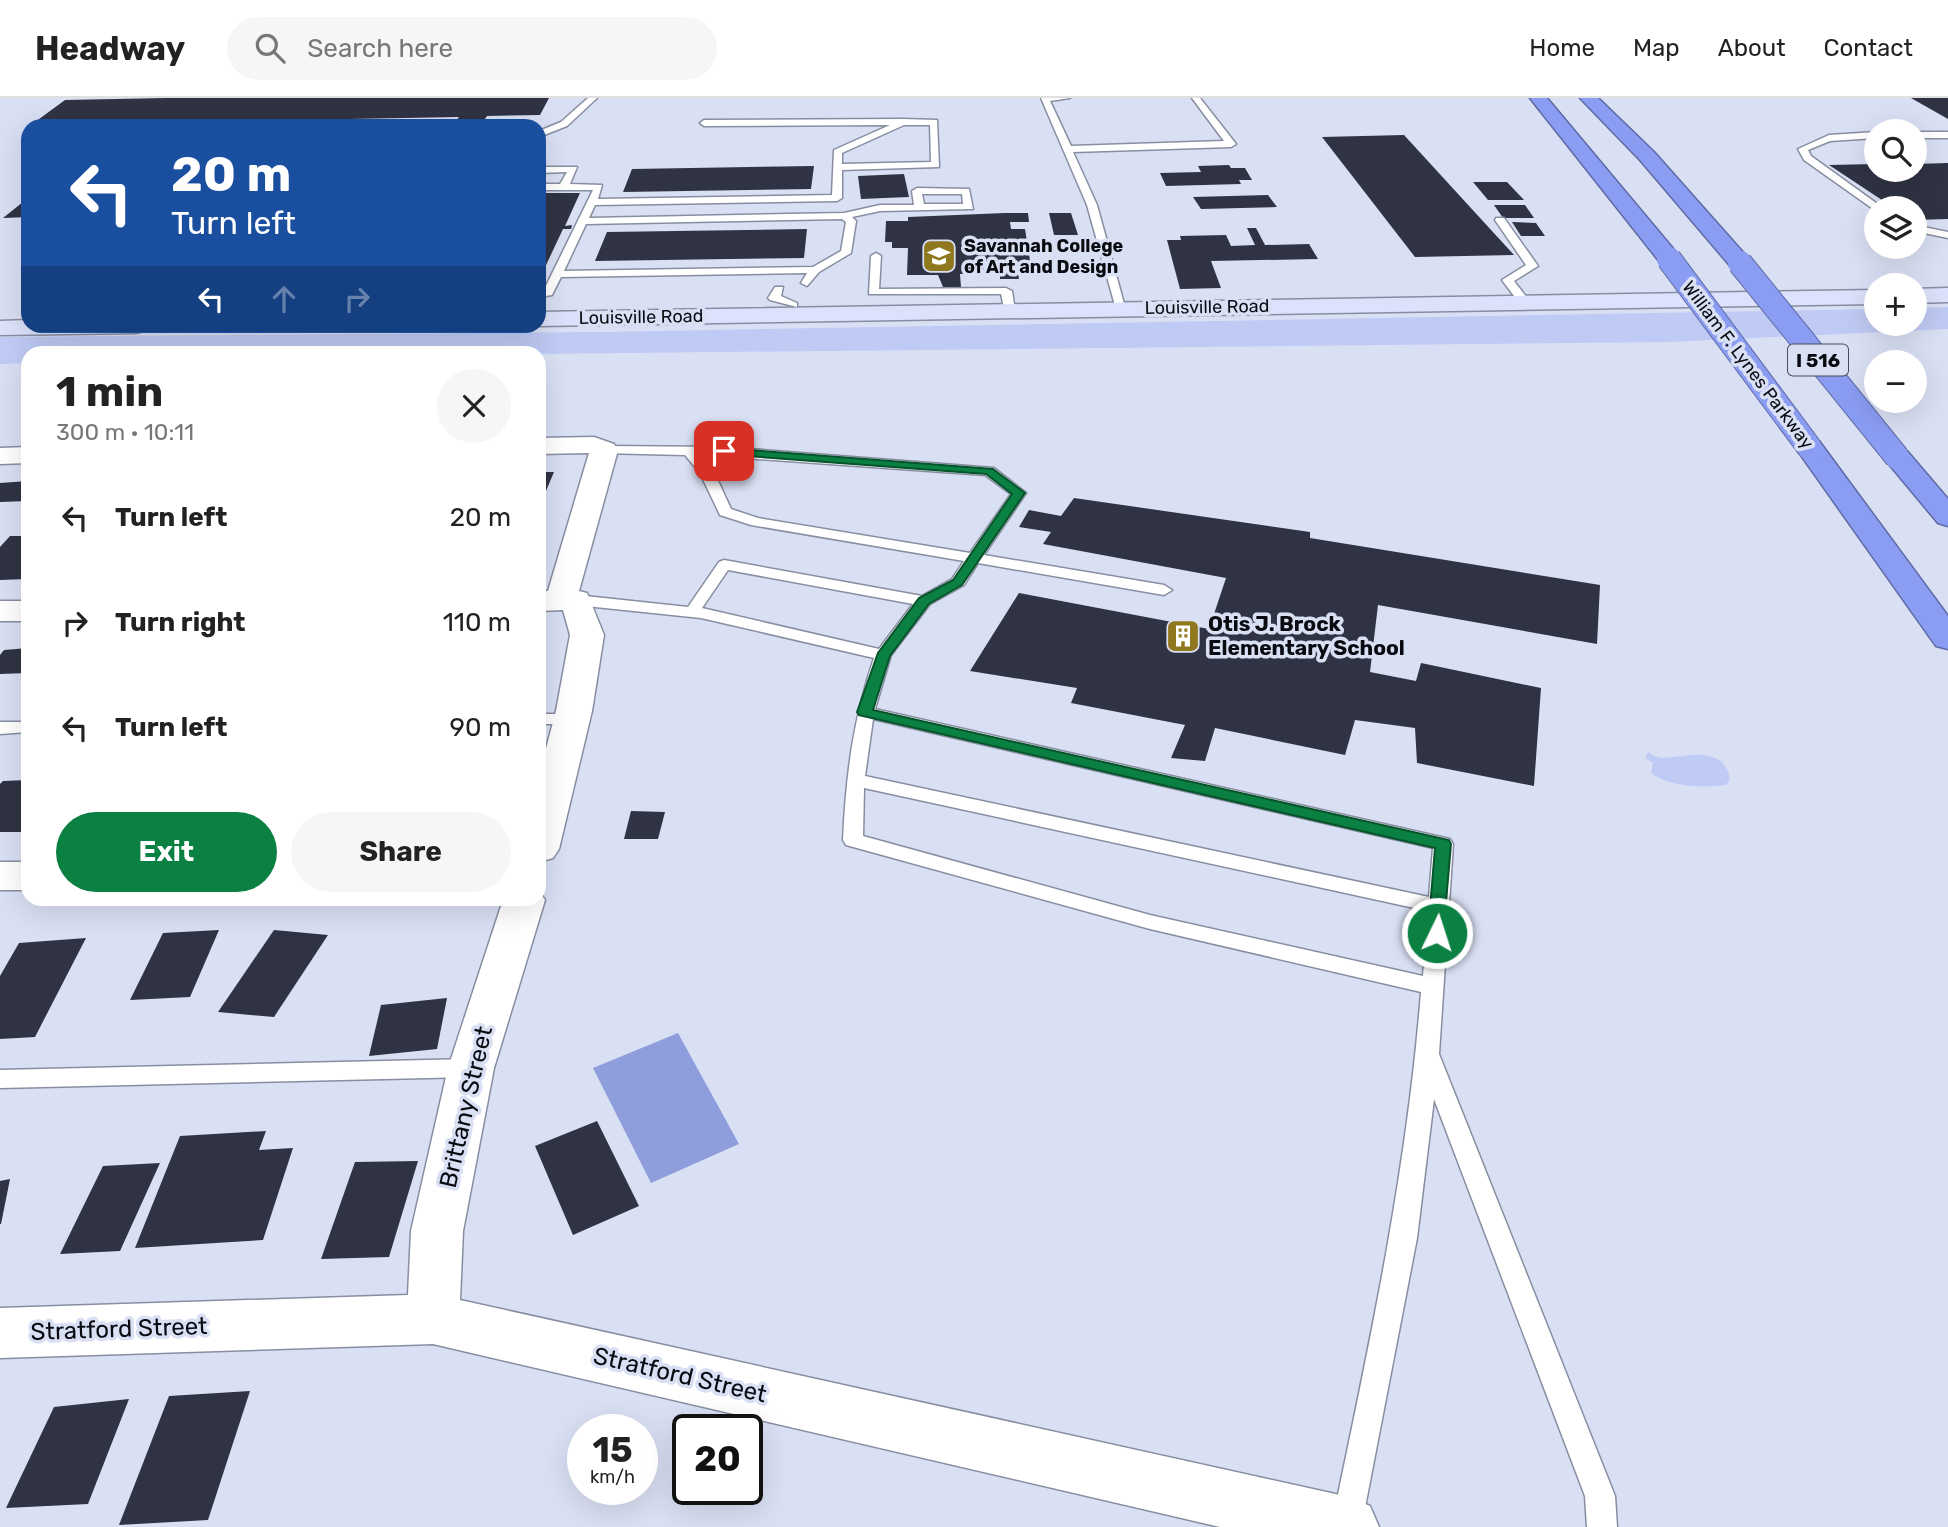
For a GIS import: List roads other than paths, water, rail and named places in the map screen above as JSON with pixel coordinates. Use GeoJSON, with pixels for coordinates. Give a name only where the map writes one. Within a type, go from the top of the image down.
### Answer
{"type":"FeatureCollection","features":[{"type":"Feature","properties":{"kind":"highway","name":"William F. Lynes Parkway"},"geometry":{"type":"LineString","coordinates":[[1538,98],[1667,256],[1948,639]]}},
{"type":"Feature","properties":{"kind":"highway","name":"I 516"},"geometry":{"type":"LineString","coordinates":[[1588,98],[1664,175],[1740,263],[1948,517]]}},
{"type":"Feature","properties":{"kind":"main road"},"geometry":{"type":"LineString","coordinates":[[1927,296],[1948,295]]}},
{"type":"Feature","properties":{"kind":"main road","name":"Louisville Road"},"geometry":{"type":"LineString","coordinates":[[546,317],[790,310],[1009,311],[1864,297]]}},
{"type":"Feature","properties":{"kind":"main road"},"geometry":{"type":"LineString","coordinates":[[0,328],[21,328]]}},
{"type":"Feature","properties":{"kind":"street"},"geometry":{"type":"LineString","coordinates":[[546,446],[594,445],[604,450],[559,600],[587,635],[556,719],[546,795]]}},
{"type":"Feature","properties":{"kind":"street"},"geometry":{"type":"LineString","coordinates":[[0,456],[21,455]]}},
{"type":"Feature","properties":{"kind":"street"},"geometry":{"type":"LineString","coordinates":[[0,611],[21,611]]}},
{"type":"Feature","properties":{"kind":"street"},"geometry":{"type":"LineString","coordinates":[[0,876],[21,876]]}},
{"type":"Feature","properties":{"kind":"street","name":"Brittany Street"},"geometry":{"type":"LineString","coordinates":[[433,1320],[437,1231],[471,1068],[522,906]]}},
{"type":"Feature","properties":{"kind":"street","name":"Stratford Street"},"geometry":{"type":"LineString","coordinates":[[0,1333],[433,1320],[1331,1525]]}},
{"type":"Feature","properties":{"kind":"lane"},"geometry":{"type":"LineString","coordinates":[[546,131],[564,124],[593,98]]}},
{"type":"Feature","properties":{"kind":"lane"},"geometry":{"type":"LineString","coordinates":[[1066,98],[1045,98],[1092,205],[1122,309]]}},
{"type":"Feature","properties":{"kind":"lane"},"geometry":{"type":"LineString","coordinates":[[1069,149],[1231,144],[1196,98]]}},
{"type":"Feature","properties":{"kind":"lane"},"geometry":{"type":"LineString","coordinates":[[591,202],[837,198],[837,152],[903,122]]}},
{"type":"Feature","properties":{"kind":"lane"},"geometry":{"type":"LineString","coordinates":[[705,123],[934,122],[936,164],[837,167]]}},
{"type":"Feature","properties":{"kind":"lane"},"geometry":{"type":"LineString","coordinates":[[1927,135],[1948,135]]}},
{"type":"Feature","properties":{"kind":"lane"},"geometry":{"type":"LineString","coordinates":[[1864,136],[1830,137],[1814,141],[1803,149],[1807,158],[1864,198]]}},
{"type":"Feature","properties":{"kind":"lane"},"geometry":{"type":"LineString","coordinates":[[913,165],[919,207]]}},
{"type":"Feature","properties":{"kind":"lane"},"geometry":{"type":"LineString","coordinates":[[546,170],[574,169],[563,187]]}},
{"type":"Feature","properties":{"kind":"lane"},"geometry":{"type":"LineString","coordinates":[[546,187],[599,187],[558,274],[546,291]]}},
{"type":"Feature","properties":{"kind":"lane"},"geometry":{"type":"LineString","coordinates":[[583,221],[844,216],[880,208],[969,206],[966,191],[917,191]]}},
{"type":"Feature","properties":{"kind":"lane"},"geometry":{"type":"LineString","coordinates":[[790,218],[793,200]]}},
{"type":"Feature","properties":{"kind":"lane"},"geometry":{"type":"LineString","coordinates":[[558,274],[784,280],[815,270],[846,253],[851,221],[844,216]]}},
{"type":"Feature","properties":{"kind":"lane"},"geometry":{"type":"LineString","coordinates":[[1500,220],[1532,266],[1508,280],[1525,303]]}},
{"type":"Feature","properties":{"kind":"lane"},"geometry":{"type":"LineString","coordinates":[[1927,231],[1948,235]]}},
{"type":"Feature","properties":{"kind":"lane"},"geometry":{"type":"LineString","coordinates":[[876,256],[873,292],[1006,291],[1009,311]]}},
{"type":"Feature","properties":{"kind":"lane"},"geometry":{"type":"LineString","coordinates":[[784,280],[774,298],[790,310],[815,270]]}},
{"type":"Feature","properties":{"kind":"lane"},"geometry":{"type":"LineString","coordinates":[[604,450],[690,451],[989,471],[1019,493],[958,582],[924,601],[883,656],[865,712],[855,780],[853,839],[1150,922],[1433,986]]}},
{"type":"Feature","properties":{"kind":"lane"},"geometry":{"type":"LineString","coordinates":[[690,451],[707,472],[725,512],[757,522],[1164,590]]}},
{"type":"Feature","properties":{"kind":"lane"},"geometry":{"type":"LineString","coordinates":[[940,467],[992,457]]}},
{"type":"Feature","properties":{"kind":"lane"},"geometry":{"type":"LineString","coordinates":[[692,612],[724,565],[924,601]]}},
{"type":"Feature","properties":{"kind":"lane"},"geometry":{"type":"LineString","coordinates":[[559,600],[692,612],[883,656]]}},
{"type":"Feature","properties":{"kind":"lane"},"geometry":{"type":"LineString","coordinates":[[865,712],[1443,844],[1428,1053],[1404,1238],[1331,1525]]}},
{"type":"Feature","properties":{"kind":"lane"},"geometry":{"type":"LineString","coordinates":[[0,728],[21,727]]}},
{"type":"Feature","properties":{"kind":"lane"},"geometry":{"type":"LineString","coordinates":[[855,780],[1438,906]]}},
{"type":"Feature","properties":{"kind":"lane"},"geometry":{"type":"LineString","coordinates":[[1428,1053],[1600,1496],[1602,1527]]}},
{"type":"Feature","properties":{"kind":"lane"},"geometry":{"type":"LineString","coordinates":[[0,1079],[471,1068]]}},
{"type":"Feature","properties":{"kind":"place","name":"Savannah College of Art and Design"},"geometry":{"type":"Point","coordinates":[939,256]}},
{"type":"Feature","properties":{"kind":"place","name":"Otis J. Brock Elementary School"},"geometry":{"type":"Point","coordinates":[1183,636]}}]}
